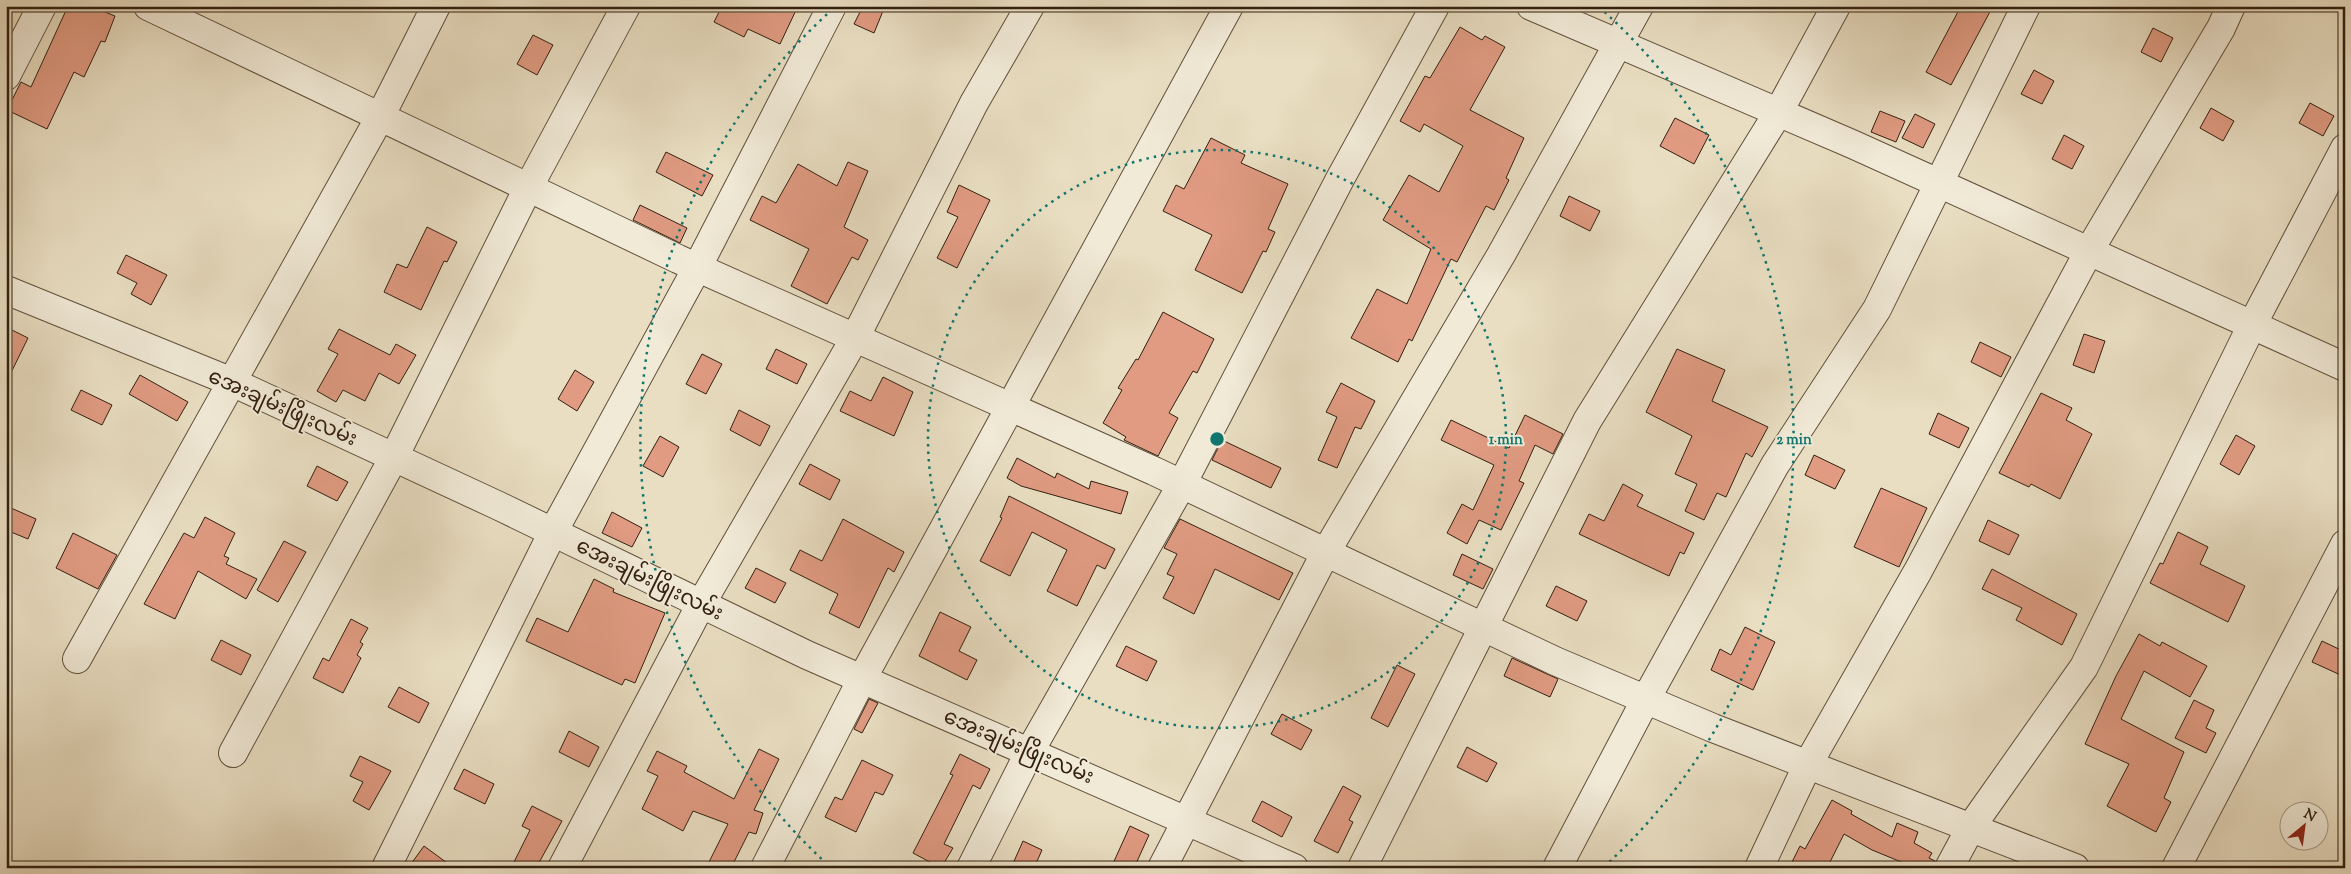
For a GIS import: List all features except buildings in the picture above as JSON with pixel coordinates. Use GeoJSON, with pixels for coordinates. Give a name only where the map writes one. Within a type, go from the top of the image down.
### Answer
{"type":"FeatureCollection","features":[{"type":"Feature","properties":{"kind":"street"},"geometry":{"type":"LineString","coordinates":[[6,76],[42,6]]}},
{"type":"Feature","properties":{"kind":"street"},"geometry":{"type":"LineString","coordinates":[[148,6],[697,268],[1182,484],[1555,661],[1808,764],[2075,868]]}},
{"type":"Feature","properties":{"kind":"street"},"geometry":{"type":"LineString","coordinates":[[77,660],[380,117],[436,6]]}},
{"type":"Feature","properties":{"kind":"street"},"geometry":{"type":"LineString","coordinates":[[233,753],[394,457],[528,188],[626,6]]}},
{"type":"Feature","properties":{"kind":"street"},"geometry":{"type":"LineString","coordinates":[[386,868],[552,532],[697,268],[832,6]]}},
{"type":"Feature","properties":{"kind":"street"},"geometry":{"type":"LineString","coordinates":[[562,868],[701,604],[855,338],[974,103],[1030,6]]}},
{"type":"Feature","properties":{"kind":"street"},"geometry":{"type":"LineString","coordinates":[[765,868],[862,678],[1012,407],[1229,6]]}},
{"type":"Feature","properties":{"kind":"street"},"geometry":{"type":"LineString","coordinates":[[971,868],[1030,751],[1182,484],[1340,179],[1435,6]]}},
{"type":"Feature","properties":{"kind":"street"},"geometry":{"type":"LineString","coordinates":[[1531,6],[1938,183],[2345,367]]}},
{"type":"Feature","properties":{"kind":"street"},"geometry":{"type":"LineString","coordinates":[[1162,868],[1326,552],[1501,255],[1620,44],[1639,6]]}},
{"type":"Feature","properties":{"kind":"street"},"geometry":{"type":"LineString","coordinates":[[1362,868],[1587,420],[1778,113],[1836,6]]}},
{"type":"Feature","properties":{"kind":"street"},"geometry":{"type":"LineString","coordinates":[[1557,868],[1646,699],[1775,465],[1877,309],[2026,6]]}},
{"type":"Feature","properties":{"kind":"street"},"geometry":{"type":"LineString","coordinates":[[1758,868],[1808,764],[1918,571],[2089,251],[2221,28],[2231,6]]}},
{"type":"Feature","properties":{"kind":"street"},"geometry":{"type":"LineString","coordinates":[[1949,868],[1971,827],[2084,667],[2252,325],[2345,148]]}},
{"type":"Feature","properties":{"kind":"street","name":"အေးချမ်းဖြိုးလမ်း"},"geometry":{"type":"LineString","coordinates":[[6,290],[232,382],[862,678],[1294,868]]}},
{"type":"Feature","properties":{"kind":"street"},"geometry":{"type":"LineString","coordinates":[[2176,868],[2345,544]]}}]}
